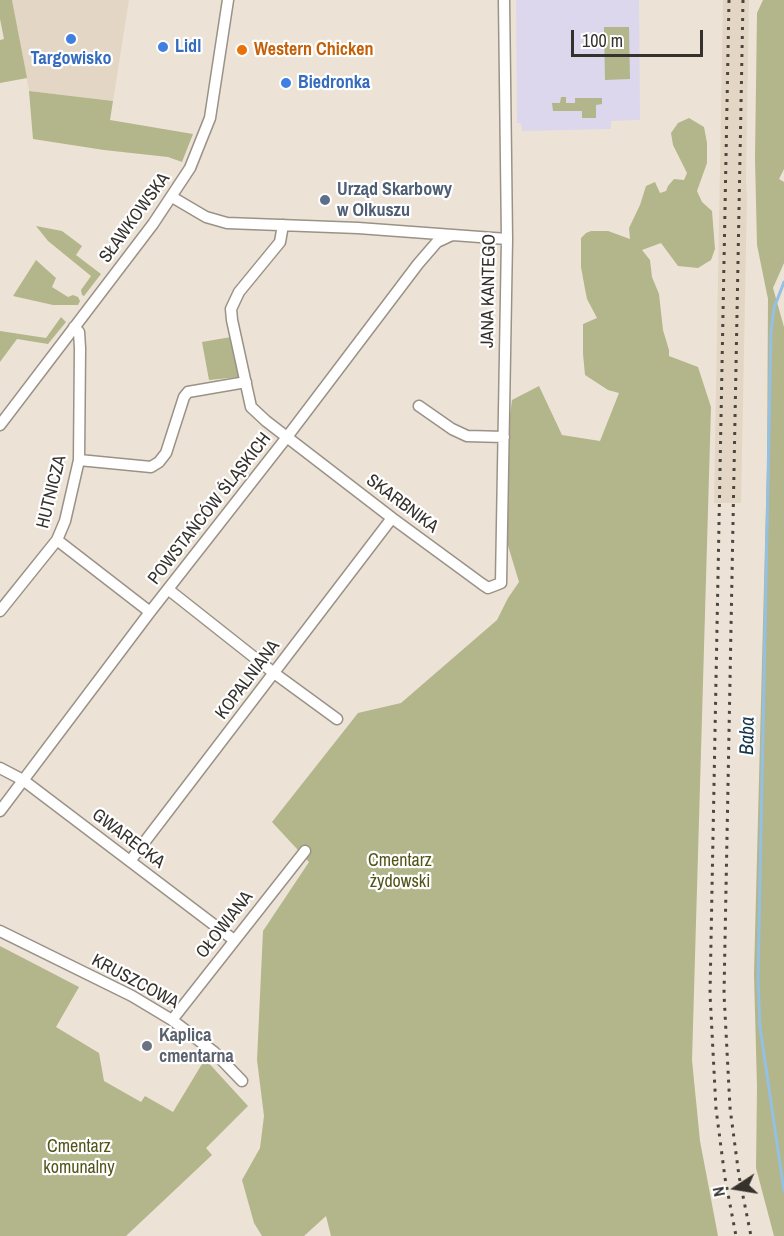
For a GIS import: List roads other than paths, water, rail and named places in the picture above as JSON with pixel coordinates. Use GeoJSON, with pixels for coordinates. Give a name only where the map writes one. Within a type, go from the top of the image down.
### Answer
{"type":"FeatureCollection","features":[{"type":"Feature","properties":{"kind":"street","name":"SŁAWKOWSKA"},"geometry":{"type":"LineString","coordinates":[[0,425],[172,197],[190,168],[210,118],[228,0]]}},
{"type":"Feature","properties":{"kind":"street","name":"JANA KANTEGO"},"geometry":{"type":"LineString","coordinates":[[501,583],[507,238],[504,0]]}},
{"type":"Feature","properties":{"kind":"street"},"geometry":{"type":"LineString","coordinates":[[172,197],[216,221],[507,238]]}},
{"type":"Feature","properties":{"kind":"street","name":"SKARBNIKA"},"geometry":{"type":"LineString","coordinates":[[283,225],[280,242],[239,292],[231,309],[251,407],[392,518],[482,584],[488,588],[501,583]]}},
{"type":"Feature","properties":{"kind":"street","name":"POWSTAŃCÓW ŚLĄSKICH"},"geometry":{"type":"LineString","coordinates":[[0,811],[429,250],[437,242],[452,235]]}},
{"type":"Feature","properties":{"kind":"street","name":"HUTNICZA"},"geometry":{"type":"LineString","coordinates":[[2,603],[57,540],[65,521],[79,460],[80,348],[79,332],[74,327]]}},
{"type":"Feature","properties":{"kind":"street"},"geometry":{"type":"LineString","coordinates":[[79,460],[151,467],[159,462],[166,453],[184,396],[188,392],[246,382]]}},
{"type":"Feature","properties":{"kind":"street"},"geometry":{"type":"LineString","coordinates":[[419,406],[452,429],[467,436],[504,437]]}},
{"type":"Feature","properties":{"kind":"street","name":"KOPALNIANA"},"geometry":{"type":"LineString","coordinates":[[130,861],[392,518]]}},
{"type":"Feature","properties":{"kind":"street"},"geometry":{"type":"LineString","coordinates":[[57,540],[150,612]]}},
{"type":"Feature","properties":{"kind":"street"},"geometry":{"type":"LineString","coordinates":[[169,590],[274,673],[337,719]]}},
{"type":"Feature","properties":{"kind":"street","name":"GWARECKA"},"geometry":{"type":"LineString","coordinates":[[0,768],[24,780],[234,940]]}},
{"type":"Feature","properties":{"kind":"street","name":"OŁOWIANA"},"geometry":{"type":"LineString","coordinates":[[172,1020],[305,851]]}},
{"type":"Feature","properties":{"kind":"street","name":"KRUSZCOWA"},"geometry":{"type":"LineString","coordinates":[[0,931],[132,996],[172,1020],[214,1052],[242,1081]]}},
{"type":"Feature","properties":{"kind":"waterway","name":"Baba"},"geometry":{"type":"LineString","coordinates":[[784,282],[774,308],[771,332],[758,979],[760,1027],[784,1191]]}},
{"type":"Feature","properties":{"kind":"railway"},"geometry":{"type":"LineString","coordinates":[[729,0],[710,994],[716,1109],[725,1178],[736,1236]]}},
{"type":"Feature","properties":{"kind":"railway"},"geometry":{"type":"LineString","coordinates":[[743,0],[724,994],[730,1108],[739,1176],[751,1236]]}},
{"type":"Feature","properties":{"kind":"place","name":"Targowisko"},"geometry":{"type":"Point","coordinates":[71,39]}},
{"type":"Feature","properties":{"kind":"place","name":"Lidl"},"geometry":{"type":"Point","coordinates":[163,47]}},
{"type":"Feature","properties":{"kind":"place","name":"Western Chicken"},"geometry":{"type":"Point","coordinates":[242,50]}},
{"type":"Feature","properties":{"kind":"place","name":"Biedronka"},"geometry":{"type":"Point","coordinates":[286,83]}},
{"type":"Feature","properties":{"kind":"place","name":"Urząd Skarbowy w Olkuszu"},"geometry":{"type":"Point","coordinates":[325,200]}},
{"type":"Feature","properties":{"kind":"place","name":"Kaplica cmentarna"},"geometry":{"type":"Point","coordinates":[147,1046]}},
{"type":"Feature","properties":{"kind":"park label","name":"Cmentarz żydowski"},"geometry":{"type":"Point","coordinates":[400,871]}},
{"type":"Feature","properties":{"kind":"park label","name":"Cmentarz komunalny"},"geometry":{"type":"Point","coordinates":[79,1157]}}]}
